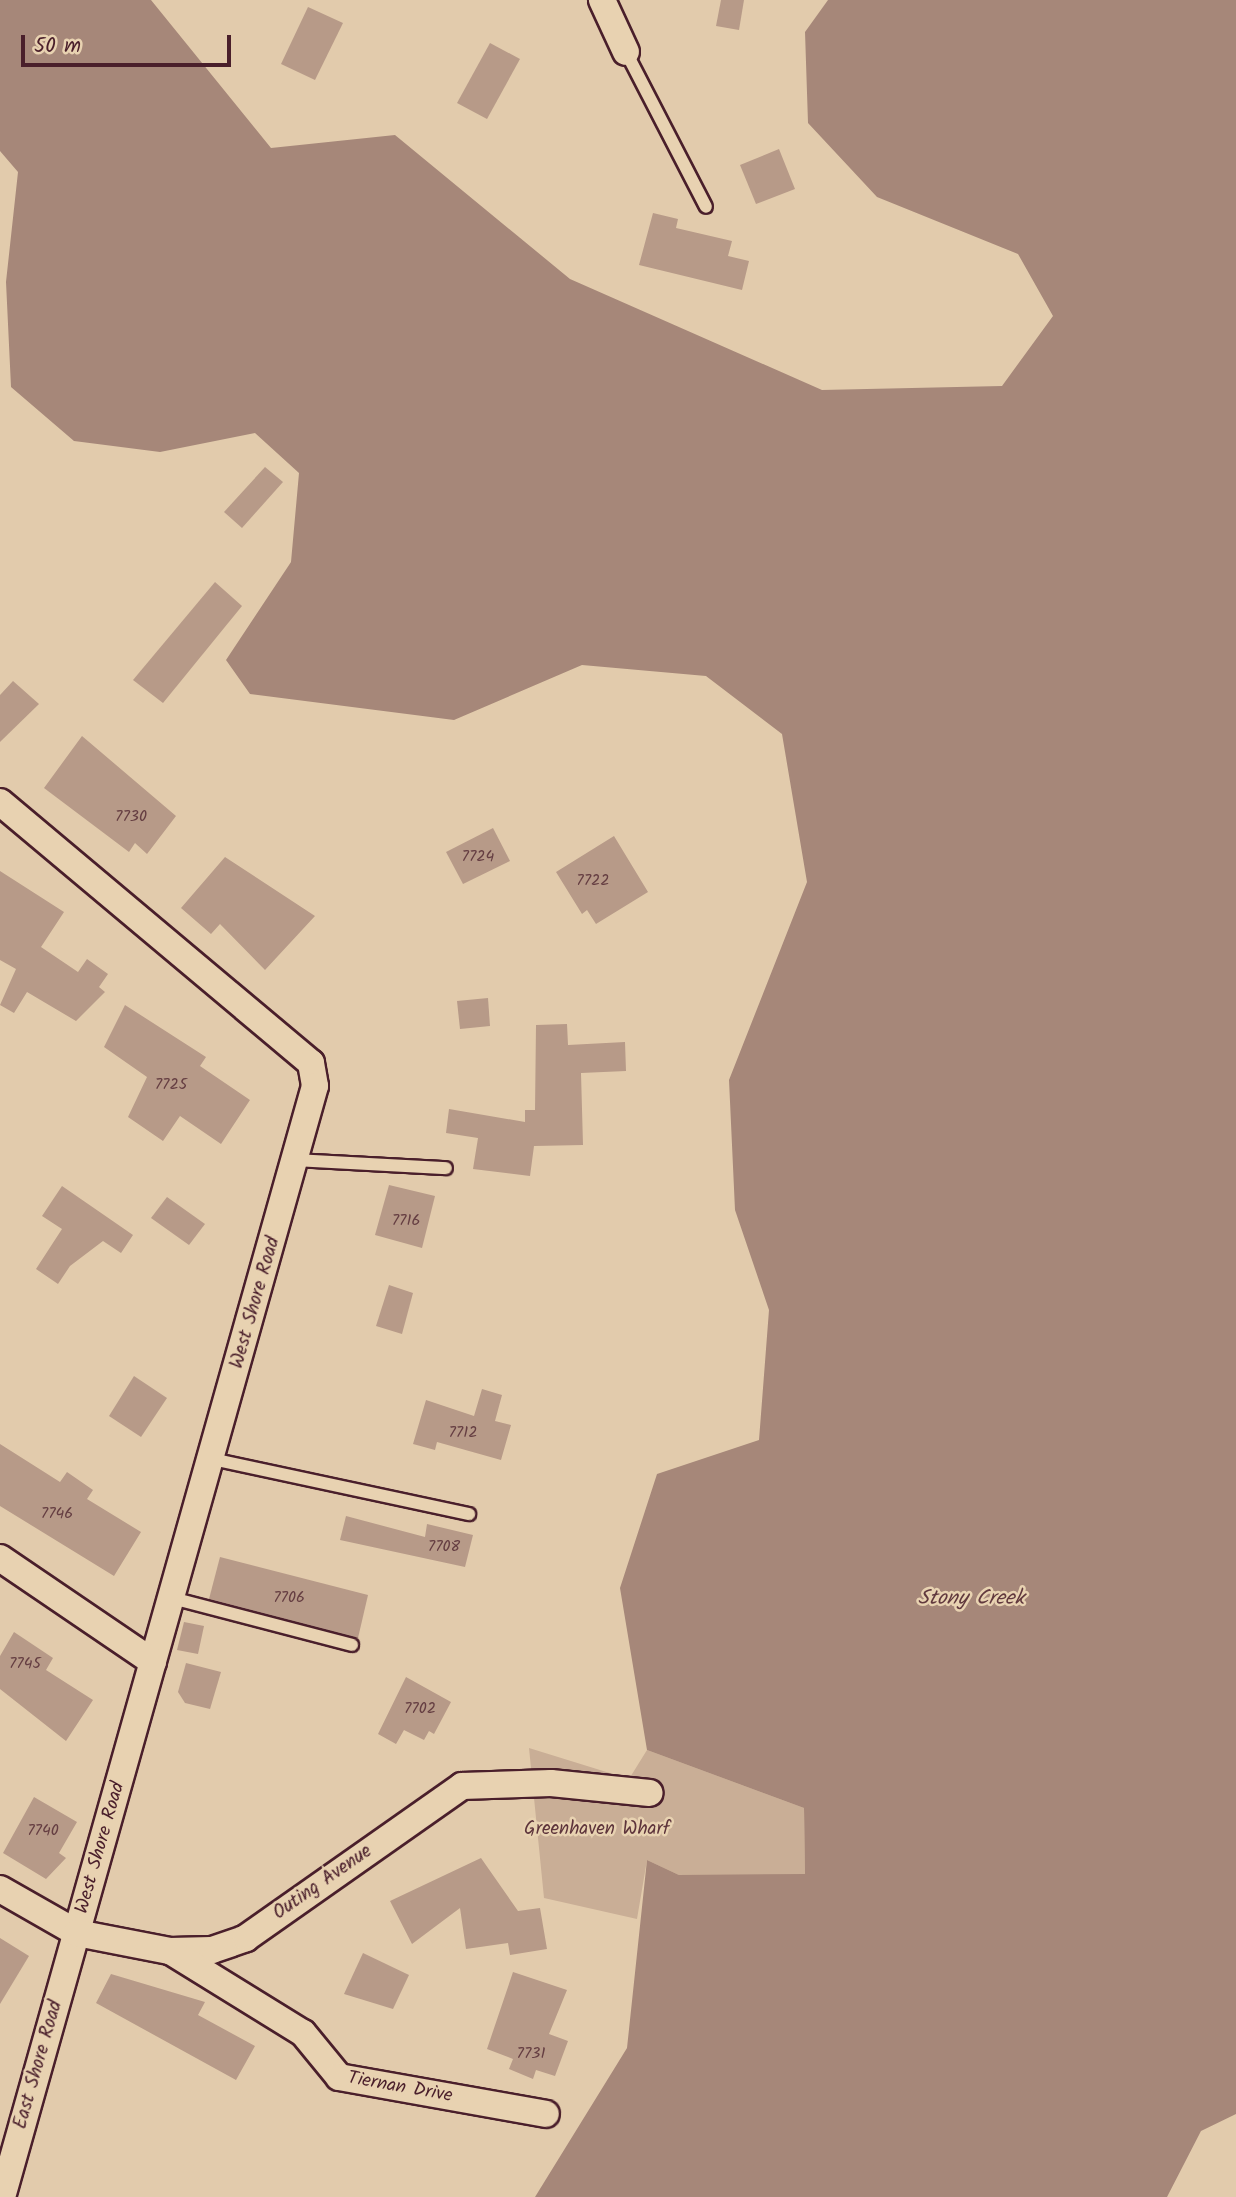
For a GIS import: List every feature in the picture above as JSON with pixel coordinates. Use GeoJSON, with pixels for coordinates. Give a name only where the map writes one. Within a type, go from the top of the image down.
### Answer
{"type":"FeatureCollection","features":[{"type":"Feature","properties":{"kind":"street"},"geometry":{"type":"LineString","coordinates":[[601,0],[626,52]]}},
{"type":"Feature","properties":{"kind":"street","name":"West Shore Road"},"geometry":{"type":"LineString","coordinates":[[0,802],[311,1063],[312,1108],[77,1933]]}},
{"type":"Feature","properties":{"kind":"street"},"geometry":{"type":"LineString","coordinates":[[0,1559],[153,1662]]}},
{"type":"Feature","properties":{"kind":"street","name":"Outing Avenue"},"geometry":{"type":"LineString","coordinates":[[0,1889],[77,1933],[170,1951],[212,1951],[246,1938],[462,1786],[551,1783],[649,1793]]}},
{"type":"Feature","properties":{"kind":"street","name":"East Shore Road"},"geometry":{"type":"LineString","coordinates":[[2,2197],[77,1933]]}},
{"type":"Feature","properties":{"kind":"street","name":"Tiernan Drive"},"geometry":{"type":"LineString","coordinates":[[170,1951],[303,2033],[339,2077],[546,2114]]}},
{"type":"Feature","properties":{"kind":"lane"},"geometry":{"type":"LineString","coordinates":[[626,52],[706,207]]}},
{"type":"Feature","properties":{"kind":"lane"},"geometry":{"type":"LineString","coordinates":[[296,1160],[446,1168]]}},
{"type":"Feature","properties":{"kind":"lane"},"geometry":{"type":"LineString","coordinates":[[212,1459],[468,1514]]}},
{"type":"Feature","properties":{"kind":"lane"},"geometry":{"type":"LineString","coordinates":[[172,1598],[352,1645]]}},
{"type":"Feature","properties":{"kind":"green space","name":"Greenhaven Wharf"},"geometry":{"type":"Polygon","coordinates":[[[529,1748],[629,1779],[647,1750],[804,1808],[805,1875],[679,1875],[647,1860],[637,1919],[544,1898],[529,1748]]]}},
{"type":"Feature","properties":{"kind":"water","name":"Stony Creek"},"geometry":{"type":"Polygon","coordinates":[[[0,0],[151,0],[271,148],[395,135],[570,279],[822,390],[1002,386],[1053,316],[1018,254],[877,197],[808,123],[805,32],[828,0],[1236,0],[1236,2114],[1201,2131],[1167,2197],[535,2197],[627,2048],[647,1860],[679,1875],[805,1874],[804,1808],[647,1750],[620,1588],[657,1474],[759,1440],[769,1310],[735,1210],[729,1080],[807,882],[782,734],[706,676],[582,665],[454,720],[250,694],[226,660],[291,562],[299,473],[255,433],[160,452],[74,441],[11,387],[6,282],[18,172],[0,151],[0,0]]]}},
{"type":"Feature","properties":{"kind":"building"},"geometry":{"type":"Polygon","coordinates":[[[721,0],[744,0],[739,30],[716,26],[721,0]]]}},
{"type":"Feature","properties":{"kind":"building"},"geometry":{"type":"Polygon","coordinates":[[[308,7],[343,23],[315,80],[281,64],[308,7]]]}},
{"type":"Feature","properties":{"kind":"building"},"geometry":{"type":"Polygon","coordinates":[[[490,43],[520,59],[487,119],[457,103],[490,43]]]}},
{"type":"Feature","properties":{"kind":"building"},"geometry":{"type":"Polygon","coordinates":[[[779,149],[795,189],[756,204],[740,165],[779,149]]]}},
{"type":"Feature","properties":{"kind":"building"},"geometry":{"type":"Polygon","coordinates":[[[653,213],[678,219],[676,228],[732,241],[728,256],[749,261],[742,290],[639,265],[653,213]]]}},
{"type":"Feature","properties":{"kind":"building"},"geometry":{"type":"Polygon","coordinates":[[[265,467],[283,482],[242,528],[224,512],[265,467]]]}},
{"type":"Feature","properties":{"kind":"building"},"geometry":{"type":"Polygon","coordinates":[[[215,582],[242,606],[163,703],[133,680],[215,582]]]}},
{"type":"Feature","properties":{"kind":"building"},"geometry":{"type":"Polygon","coordinates":[[[13,681],[39,704],[0,742],[0,695],[13,681]]]}},
{"type":"Feature","properties":{"kind":"building"},"geometry":{"type":"Polygon","coordinates":[[[82,736],[176,816],[147,854],[135,843],[129,852],[44,788],[82,736]]]}},
{"type":"Feature","properties":{"kind":"building"},"geometry":{"type":"Polygon","coordinates":[[[493,828],[510,861],[463,884],[446,852],[493,828]]]}},
{"type":"Feature","properties":{"kind":"building"},"geometry":{"type":"Polygon","coordinates":[[[614,836],[648,892],[596,924],[587,910],[582,914],[556,872],[614,836]]]}},
{"type":"Feature","properties":{"kind":"building"},"geometry":{"type":"Polygon","coordinates":[[[225,857],[315,916],[265,970],[220,924],[211,934],[181,908],[225,857]]]}},
{"type":"Feature","properties":{"kind":"building"},"geometry":{"type":"Polygon","coordinates":[[[0,871],[64,912],[41,947],[78,972],[87,959],[108,974],[99,987],[105,992],[76,1021],[27,992],[14,1013],[0,1005],[16,969],[0,960],[0,871]]]}},
{"type":"Feature","properties":{"kind":"building"},"geometry":{"type":"Polygon","coordinates":[[[488,998],[490,1026],[460,1029],[457,1001],[488,998]]]}},
{"type":"Feature","properties":{"kind":"building"},"geometry":{"type":"Polygon","coordinates":[[[125,1005],[206,1057],[200,1066],[250,1100],[221,1144],[180,1116],[163,1141],[128,1117],[147,1077],[104,1047],[125,1005]]]}},
{"type":"Feature","properties":{"kind":"building"},"geometry":{"type":"Polygon","coordinates":[[[567,1024],[568,1045],[625,1042],[626,1071],[581,1073],[583,1145],[534,1146],[530,1176],[473,1169],[478,1138],[446,1133],[449,1109],[525,1122],[525,1110],[535,1110],[536,1025],[567,1024]]]}},
{"type":"Feature","properties":{"kind":"building"},"geometry":{"type":"Polygon","coordinates":[[[389,1185],[435,1196],[422,1248],[375,1235],[389,1185]]]}},
{"type":"Feature","properties":{"kind":"building"},"geometry":{"type":"Polygon","coordinates":[[[62,1186],[133,1235],[121,1253],[103,1241],[70,1266],[58,1284],[36,1269],[62,1229],[42,1216],[62,1186]]]}},
{"type":"Feature","properties":{"kind":"building"},"geometry":{"type":"Polygon","coordinates":[[[167,1197],[205,1224],[189,1245],[151,1218],[167,1197]]]}},
{"type":"Feature","properties":{"kind":"building"},"geometry":{"type":"Polygon","coordinates":[[[389,1285],[413,1293],[402,1334],[376,1326],[389,1285]]]}},
{"type":"Feature","properties":{"kind":"building"},"geometry":{"type":"Polygon","coordinates":[[[134,1376],[167,1398],[141,1437],[109,1416],[134,1376]]]}},
{"type":"Feature","properties":{"kind":"building"},"geometry":{"type":"Polygon","coordinates":[[[482,1389],[502,1395],[495,1421],[511,1425],[501,1460],[437,1442],[435,1450],[413,1444],[426,1400],[474,1416],[482,1389]]]}},
{"type":"Feature","properties":{"kind":"building"},"geometry":{"type":"Polygon","coordinates":[[[0,1444],[60,1482],[67,1472],[93,1490],[87,1499],[141,1532],[114,1576],[0,1506],[0,1444]]]}},
{"type":"Feature","properties":{"kind":"building"},"geometry":{"type":"Polygon","coordinates":[[[346,1516],[425,1537],[427,1524],[473,1535],[465,1567],[340,1540],[346,1516]]]}},
{"type":"Feature","properties":{"kind":"building"},"geometry":{"type":"Polygon","coordinates":[[[220,1557],[368,1595],[358,1638],[209,1599],[220,1557]]]}},
{"type":"Feature","properties":{"kind":"building"},"geometry":{"type":"Polygon","coordinates":[[[184,1622],[204,1626],[198,1654],[177,1650],[184,1622]]]}},
{"type":"Feature","properties":{"kind":"building"},"geometry":{"type":"Polygon","coordinates":[[[14,1632],[53,1658],[46,1670],[93,1700],[66,1741],[0,1689],[0,1656],[14,1632]]]}},
{"type":"Feature","properties":{"kind":"building"},"geometry":{"type":"Polygon","coordinates":[[[186,1663],[221,1672],[210,1709],[185,1703],[178,1692],[186,1663]]]}},
{"type":"Feature","properties":{"kind":"building"},"geometry":{"type":"Polygon","coordinates":[[[406,1677],[451,1702],[434,1734],[429,1731],[424,1740],[404,1730],[396,1744],[378,1734],[406,1677]]]}},
{"type":"Feature","properties":{"kind":"building"},"geometry":{"type":"Polygon","coordinates":[[[34,1797],[77,1822],[59,1853],[66,1858],[46,1879],[3,1853],[34,1797]]]}},
{"type":"Feature","properties":{"kind":"building"},"geometry":{"type":"Polygon","coordinates":[[[481,1858],[518,1911],[540,1908],[547,1949],[510,1955],[508,1943],[466,1949],[460,1908],[412,1944],[390,1901],[481,1858]]]}},
{"type":"Feature","properties":{"kind":"building"},"geometry":{"type":"Polygon","coordinates":[[[0,1938],[29,1956],[0,2004],[0,1938]]]}},
{"type":"Feature","properties":{"kind":"building"},"geometry":{"type":"Polygon","coordinates":[[[363,1953],[409,1975],[393,2009],[344,1994],[363,1953]]]}},
{"type":"Feature","properties":{"kind":"building"},"geometry":{"type":"Polygon","coordinates":[[[513,1972],[567,1990],[549,2034],[568,2041],[555,2076],[536,2070],[533,2079],[509,2069],[513,2059],[487,2049],[513,1972]]]}},
{"type":"Feature","properties":{"kind":"building"},"geometry":{"type":"Polygon","coordinates":[[[111,1974],[205,2002],[198,2015],[255,2046],[236,2080],[96,2003],[111,1974]]]}}]}
